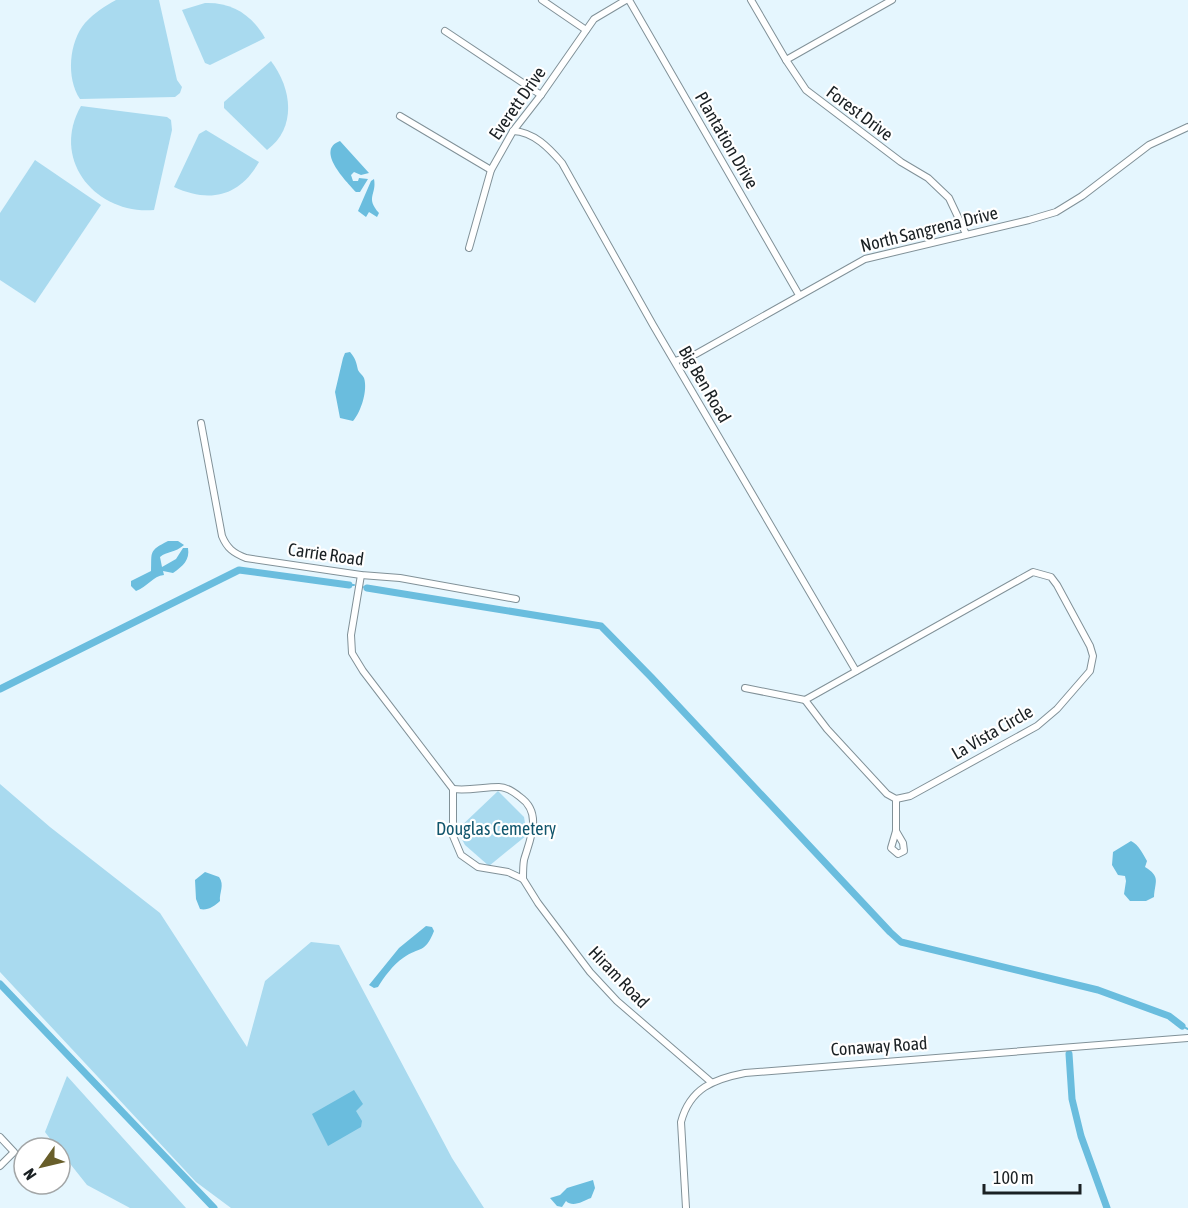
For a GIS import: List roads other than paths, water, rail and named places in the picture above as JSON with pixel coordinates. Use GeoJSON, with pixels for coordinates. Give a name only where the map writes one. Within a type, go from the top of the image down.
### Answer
{"type":"FeatureCollection","features":[{"type":"Feature","properties":{"kind":"street"},"geometry":{"type":"LineString","coordinates":[[542,0],[586,30]]}},
{"type":"Feature","properties":{"kind":"street","name":"Everett Drive"},"geometry":{"type":"LineString","coordinates":[[469,248],[491,170],[513,131],[594,20],[628,0]]}},
{"type":"Feature","properties":{"kind":"street","name":"Plantation Drive"},"geometry":{"type":"LineString","coordinates":[[628,0],[799,295]]}},
{"type":"Feature","properties":{"kind":"street","name":"Forest Drive"},"geometry":{"type":"LineString","coordinates":[[751,0],[803,86],[817,100],[901,162],[928,178],[949,198],[966,234]]}},
{"type":"Feature","properties":{"kind":"street"},"geometry":{"type":"LineString","coordinates":[[786,60],[892,0]]}},
{"type":"Feature","properties":{"kind":"street"},"geometry":{"type":"LineString","coordinates":[[445,32],[541,95]]}},
{"type":"Feature","properties":{"kind":"street"},"geometry":{"type":"LineString","coordinates":[[400,116],[491,170]]}},
{"type":"Feature","properties":{"kind":"street","name":"North Sangrena Drive"},"geometry":{"type":"LineString","coordinates":[[675,361],[696,354],[865,259],[1056,212],[1082,196],[1149,146],[1188,127]]}},
{"type":"Feature","properties":{"kind":"street","name":"Big Ben Road"},"geometry":{"type":"LineString","coordinates":[[513,131],[525,132],[549,148],[562,163],[856,671]]}},
{"type":"Feature","properties":{"kind":"street","name":"Carrie Road"},"geometry":{"type":"LineString","coordinates":[[201,423],[222,536],[229,549],[246,558],[362,575],[400,578],[516,598]]}},
{"type":"Feature","properties":{"kind":"street","name":"La Vista Circle"},"geometry":{"type":"LineString","coordinates":[[805,700],[1033,572],[1051,577],[1077,620],[1094,656],[1090,671],[1057,709],[1037,726],[909,796],[896,799]]}},
{"type":"Feature","properties":{"kind":"street"},"geometry":{"type":"LineString","coordinates":[[362,575],[352,627],[352,653],[363,671],[453,789],[453,836],[461,855],[478,867],[508,872],[523,879],[524,863],[534,825],[531,810],[524,800],[511,790],[500,787],[453,789]]}},
{"type":"Feature","properties":{"kind":"street"},"geometry":{"type":"LineString","coordinates":[[745,688],[805,700],[882,790],[896,799],[896,831]]}},
{"type":"Feature","properties":{"kind":"street","name":"Hiram Road"},"geometry":{"type":"LineString","coordinates":[[523,879],[590,972],[617,1001],[711,1082]]}},
{"type":"Feature","properties":{"kind":"street","name":"Conaway Road"},"geometry":{"type":"LineString","coordinates":[[686,1208],[681,1122],[684,1110],[692,1099],[711,1082],[745,1073],[1188,1038]]}},
{"type":"Feature","properties":{"kind":"street"},"geometry":{"type":"LineString","coordinates":[[0,1137],[14,1152],[0,1166]]}},
{"type":"Feature","properties":{"kind":"waterway"},"geometry":{"type":"LineString","coordinates":[[0,689],[239,570],[349,585]]}},
{"type":"Feature","properties":{"kind":"waterway"},"geometry":{"type":"LineString","coordinates":[[349,585],[354,585]]}},
{"type":"Feature","properties":{"kind":"waterway"},"geometry":{"type":"LineString","coordinates":[[367,588],[601,626],[901,942],[1098,990],[1169,1016],[1182,1026]]}},
{"type":"Feature","properties":{"kind":"waterway"},"geometry":{"type":"LineString","coordinates":[[0,984],[214,1208]]}},
{"type":"Feature","properties":{"kind":"waterway"},"geometry":{"type":"LineString","coordinates":[[1182,1026],[1188,1029]]}},
{"type":"Feature","properties":{"kind":"waterway"},"geometry":{"type":"LineString","coordinates":[[1069,1054],[1072,1099],[1081,1136],[1107,1208]]}},
{"type":"Feature","properties":{"kind":"park label","name":"Douglas Cemetery"},"geometry":{"type":"Point","coordinates":[496,828]}}]}
